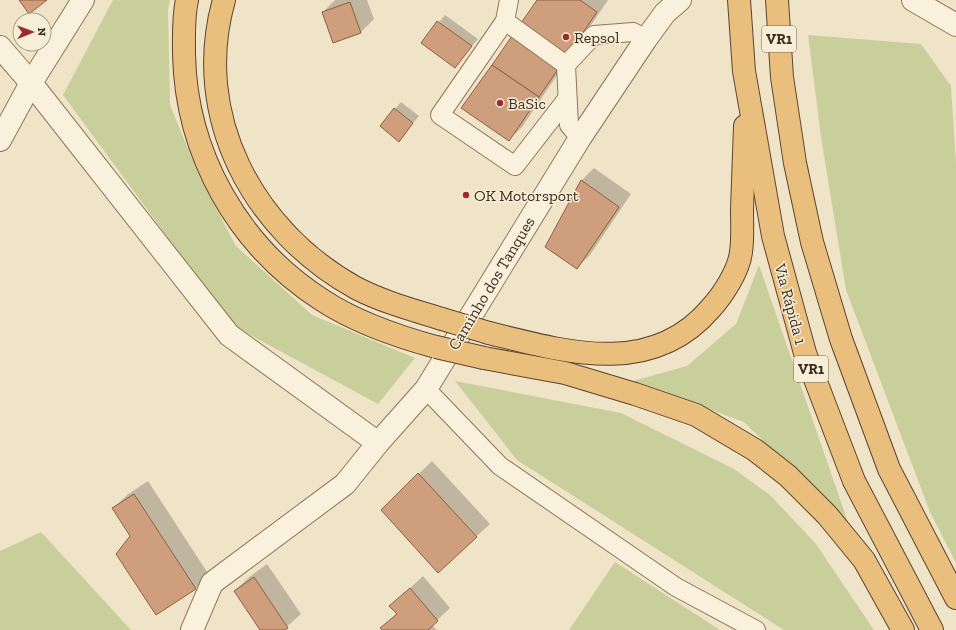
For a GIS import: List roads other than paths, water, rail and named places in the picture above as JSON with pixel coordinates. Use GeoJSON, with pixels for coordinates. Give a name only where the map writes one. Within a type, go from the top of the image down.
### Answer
{"type":"FeatureCollection","features":[{"type":"Feature","properties":{"kind":"highway"},"geometry":{"type":"LineString","coordinates":[[187,0],[183,18],[184,70],[190,116],[201,152],[213,180],[235,215],[265,253],[288,274],[322,300],[398,336],[436,347],[484,358],[565,373],[636,394],[696,415],[755,450],[788,476],[827,515],[864,560],[903,630]]}},
{"type":"Feature","properties":{"kind":"highway"},"geometry":{"type":"LineString","coordinates":[[224,0],[214,47],[214,76],[218,103],[234,158],[259,202],[290,239],[324,267],[357,288],[399,306],[489,333],[576,352],[629,353],[653,349],[677,338],[703,318],[721,297],[741,254],[745,79]]}},
{"type":"Feature","properties":{"kind":"highway","name":"Via Rápida 1"},"geometry":{"type":"LineString","coordinates":[[739,0],[745,79],[773,236],[805,353],[854,480],[932,630]]}},
{"type":"Feature","properties":{"kind":"highway","name":"VR1"},"geometry":{"type":"LineString","coordinates":[[777,0],[782,77],[796,170],[812,242],[840,339],[889,469],[956,598]]}},
{"type":"Feature","properties":{"kind":"street"},"geometry":{"type":"LineString","coordinates":[[0,140],[31,83],[83,0]]}},
{"type":"Feature","properties":{"kind":"street","name":"Caminho dos Tanques"},"geometry":{"type":"LineString","coordinates":[[192,630],[212,583],[345,484],[378,442],[426,389],[580,138],[646,40],[666,13],[680,0]]}},
{"type":"Feature","properties":{"kind":"street"},"geometry":{"type":"LineString","coordinates":[[913,0],[956,24]]}},
{"type":"Feature","properties":{"kind":"street"},"geometry":{"type":"LineString","coordinates":[[0,47],[31,83],[229,335],[378,442]]}},
{"type":"Feature","properties":{"kind":"lane"},"geometry":{"type":"LineString","coordinates":[[509,0],[504,21],[440,115],[515,166],[566,100]]}},
{"type":"Feature","properties":{"kind":"lane"},"geometry":{"type":"LineString","coordinates":[[504,21],[566,65]]}},
{"type":"Feature","properties":{"kind":"lane"},"geometry":{"type":"LineString","coordinates":[[580,138],[569,125],[566,100],[566,65],[594,35],[633,32],[646,40]]}},
{"type":"Feature","properties":{"kind":"lane"},"geometry":{"type":"LineString","coordinates":[[426,389],[500,466],[676,587],[756,630]]}},
{"type":"Feature","properties":{"kind":"place","name":"Repsol"},"geometry":{"type":"Point","coordinates":[566,37]}},
{"type":"Feature","properties":{"kind":"place","name":"BaSic"},"geometry":{"type":"Point","coordinates":[500,103]}},
{"type":"Feature","properties":{"kind":"place","name":"OK Motorsport"},"geometry":{"type":"Point","coordinates":[466,195]}}]}
